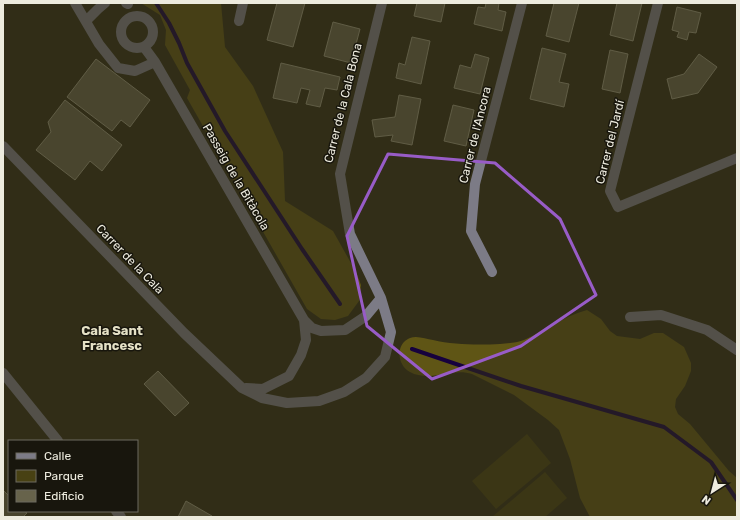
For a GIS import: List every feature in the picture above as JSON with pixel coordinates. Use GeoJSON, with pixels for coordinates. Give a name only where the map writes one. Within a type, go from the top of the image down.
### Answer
{"type":"FeatureCollection","features":[{"type":"Feature","properties":{"kind":"street"},"geometry":{"type":"LineString","coordinates":[[75,3],[99,44],[118,68],[135,71],[154,62]]}},
{"type":"Feature","properties":{"kind":"street"},"geometry":{"type":"LineString","coordinates":[[86,21],[105,3]]}},
{"type":"Feature","properties":{"kind":"street"},"geometry":{"type":"LineString","coordinates":[[239,21],[243,3]]}},
{"type":"Feature","properties":{"kind":"street","name":"Carrer de la Cala Bona"},"geometry":{"type":"LineString","coordinates":[[242,388],[262,398],[287,403],[319,401],[344,392],[366,378],[385,357],[391,332],[381,298],[350,234],[340,174],[382,3]]}},
{"type":"Feature","properties":{"kind":"street","name":"Carrer de l'Ancora"},"geometry":{"type":"LineString","coordinates":[[492,272],[471,231],[475,184],[522,3]]}},
{"type":"Feature","properties":{"kind":"street","name":"Carrer del Jardí"},"geometry":{"type":"LineString","coordinates":[[658,3],[610,191],[618,208],[737,158]]}},
{"type":"Feature","properties":{"kind":"street","name":"Passeig de la Bitàcola"},"geometry":{"type":"LineString","coordinates":[[144,47],[304,320]]}},
{"type":"Feature","properties":{"kind":"street","name":"Carrer de la Cala"},"geometry":{"type":"LineString","coordinates":[[3,146],[184,333],[242,388]]}},
{"type":"Feature","properties":{"kind":"street"},"geometry":{"type":"LineString","coordinates":[[304,320],[312,328],[321,331],[345,330],[366,316],[381,298]]}},
{"type":"Feature","properties":{"kind":"street"},"geometry":{"type":"LineString","coordinates":[[630,317],[660,315],[708,330],[737,350]]}},
{"type":"Feature","properties":{"kind":"street"},"geometry":{"type":"LineString","coordinates":[[242,388],[264,388],[289,376],[301,355],[306,340],[304,320]]}},
{"type":"Feature","properties":{"kind":"street"},"geometry":{"type":"LineString","coordinates":[[3,373],[57,440]]}},
{"type":"Feature","properties":{"kind":"highlighted area"},"geometry":{"type":"Polygon","coordinates":[[[388,154],[495,163],[560,219],[596,295],[521,346],[432,379],[367,326],[347,236],[388,154]]]}},
{"type":"Feature","properties":{"kind":"green space"},"geometry":{"type":"Polygon","coordinates":[[[527,434],[551,463],[496,509],[472,481],[527,434]]]}},
{"type":"Feature","properties":{"kind":"green space"},"geometry":{"type":"Polygon","coordinates":[[[545,472],[567,498],[545,517],[492,517],[545,472]]]}},
{"type":"Feature","properties":{"kind":"shaded area"},"geometry":{"type":"Polygon","coordinates":[[[141,3],[221,3],[225,47],[253,86],[283,152],[285,201],[333,231],[356,272],[361,285],[359,301],[348,316],[335,320],[321,319],[307,309],[187,98],[190,90],[165,45],[166,30],[160,15],[141,3]]]}},
{"type":"Feature","properties":{"kind":"shaded area"},"geometry":{"type":"Polygon","coordinates":[[[587,310],[601,319],[610,331],[617,336],[640,339],[654,333],[663,333],[684,347],[691,363],[691,371],[685,386],[676,399],[675,407],[678,414],[690,424],[729,471],[737,478],[737,517],[590,517],[580,498],[570,459],[559,430],[548,420],[514,395],[472,374],[457,372],[433,376],[418,375],[406,369],[400,360],[400,350],[402,345],[405,341],[413,337],[441,342],[466,344],[500,344],[515,342],[524,340],[570,316],[587,310]]]}},
{"type":"Feature","properties":{"kind":"building"},"geometry":{"type":"Polygon","coordinates":[[[277,3],[305,3],[293,47],[267,40],[277,3]]]}},
{"type":"Feature","properties":{"kind":"building"},"geometry":{"type":"Polygon","coordinates":[[[417,3],[445,3],[441,22],[414,16],[417,3]]]}},
{"type":"Feature","properties":{"kind":"building"},"geometry":{"type":"Polygon","coordinates":[[[486,3],[499,3],[498,10],[506,12],[502,31],[474,24],[478,7],[485,8],[486,3]]]}},
{"type":"Feature","properties":{"kind":"building"},"geometry":{"type":"Polygon","coordinates":[[[554,3],[579,3],[569,42],[546,36],[554,3]]]}},
{"type":"Feature","properties":{"kind":"building"},"geometry":{"type":"Polygon","coordinates":[[[617,3],[642,3],[633,41],[610,35],[617,3]]]}},
{"type":"Feature","properties":{"kind":"building"},"geometry":{"type":"Polygon","coordinates":[[[677,7],[701,13],[696,33],[689,32],[687,40],[677,37],[679,32],[672,30],[677,7]]]}},
{"type":"Feature","properties":{"kind":"building"},"geometry":{"type":"Polygon","coordinates":[[[333,22],[360,29],[351,63],[324,56],[333,22]]]}},
{"type":"Feature","properties":{"kind":"building"},"geometry":{"type":"Polygon","coordinates":[[[412,37],[430,41],[421,84],[396,78],[399,63],[405,65],[412,37]]]}},
{"type":"Feature","properties":{"kind":"building"},"geometry":{"type":"Polygon","coordinates":[[[542,48],[566,54],[559,82],[569,84],[564,107],[530,99],[542,48]]]}},
{"type":"Feature","properties":{"kind":"building"},"geometry":{"type":"Polygon","coordinates":[[[610,50],[628,54],[620,93],[602,89],[610,50]]]}},
{"type":"Feature","properties":{"kind":"building"},"geometry":{"type":"Polygon","coordinates":[[[475,54],[489,58],[480,94],[454,88],[460,65],[471,68],[475,54]]]}},
{"type":"Feature","properties":{"kind":"building"},"geometry":{"type":"Polygon","coordinates":[[[699,54],[717,67],[698,93],[672,99],[667,79],[684,74],[699,54]]]}},
{"type":"Feature","properties":{"kind":"building"},"geometry":{"type":"Polygon","coordinates":[[[96,59],[150,100],[130,127],[121,120],[112,131],[67,97],[96,59]]]}},
{"type":"Feature","properties":{"kind":"building"},"geometry":{"type":"Polygon","coordinates":[[[281,63],[340,77],[337,90],[325,88],[320,107],[306,104],[310,90],[301,88],[297,103],[273,98],[281,63]]]}},
{"type":"Feature","properties":{"kind":"building"},"geometry":{"type":"Polygon","coordinates":[[[399,95],[421,99],[412,145],[391,141],[393,135],[375,137],[372,120],[395,117],[399,95]]]}},
{"type":"Feature","properties":{"kind":"building"},"geometry":{"type":"Polygon","coordinates":[[[65,100],[122,145],[102,171],[90,161],[75,180],[36,150],[51,132],[48,122],[65,100]]]}},
{"type":"Feature","properties":{"kind":"building"},"geometry":{"type":"Polygon","coordinates":[[[453,105],[474,110],[466,146],[444,141],[453,105]]]}},
{"type":"Feature","properties":{"kind":"building"},"geometry":{"type":"Polygon","coordinates":[[[158,371],[189,403],[175,416],[144,384],[158,371]]]}},
{"type":"Feature","properties":{"kind":"building"},"geometry":{"type":"Polygon","coordinates":[[[3,490],[8,495],[8,512],[27,513],[23,517],[3,517],[3,490]]]}},
{"type":"Feature","properties":{"kind":"building"},"geometry":{"type":"Polygon","coordinates":[[[186,501],[212,516],[178,517],[186,501]]]}},
{"type":"Feature","properties":{"kind":"waterway"},"geometry":{"type":"LineString","coordinates":[[156,3],[169,23],[187,63],[225,131],[340,304]]}},
{"type":"Feature","properties":{"kind":"waterway"},"geometry":{"type":"LineString","coordinates":[[412,349],[521,386],[664,427],[711,462],[737,500]]}},
{"type":"Feature","properties":{"kind":"district","name":"Cala Sant Francesc"},"geometry":{"type":"Point","coordinates":[112,338]}}]}
